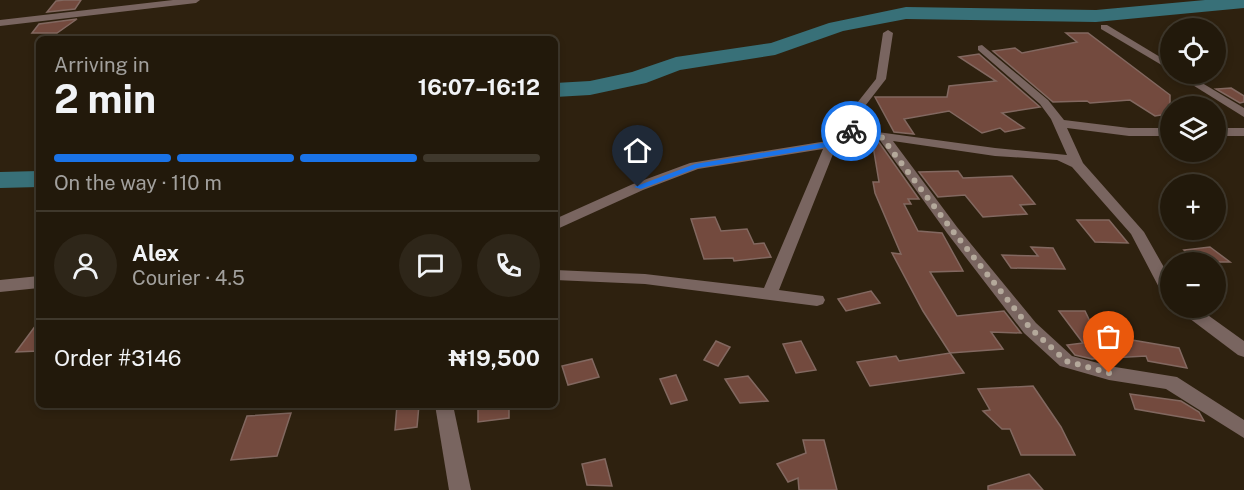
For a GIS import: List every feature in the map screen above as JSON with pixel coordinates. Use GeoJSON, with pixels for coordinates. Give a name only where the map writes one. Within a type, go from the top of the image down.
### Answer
{"type":"FeatureCollection","features":[{"type":"Feature","properties":{"kind":"street"},"geometry":{"type":"LineString","coordinates":[[0,23],[196,0]]}},
{"type":"Feature","properties":{"kind":"street"},"geometry":{"type":"LineString","coordinates":[[1104,27],[1160,61]]}},
{"type":"Feature","properties":{"kind":"street"},"geometry":{"type":"LineString","coordinates":[[769,294],[831,144],[840,129],[881,79],[888,33]]}},
{"type":"Feature","properties":{"kind":"street"},"geometry":{"type":"LineString","coordinates":[[982,48],[1044,102],[1059,123],[1077,164],[1137,232],[1160,275]]}},
{"type":"Feature","properties":{"kind":"street"},"geometry":{"type":"LineString","coordinates":[[1196,84],[1244,113]]}},
{"type":"Feature","properties":{"kind":"street"},"geometry":{"type":"LineString","coordinates":[[1059,123],[1129,132],[1160,132]]}},
{"type":"Feature","properties":{"kind":"street"},"geometry":{"type":"LineString","coordinates":[[840,129],[995,152],[1059,156],[1077,164]]}},
{"type":"Feature","properties":{"kind":"street"},"geometry":{"type":"LineString","coordinates":[[1226,132],[1244,132]]}},
{"type":"Feature","properties":{"kind":"street"},"geometry":{"type":"LineString","coordinates":[[880,135],[1030,328],[1066,361],[1109,373],[1170,382],[1244,430]]}},
{"type":"Feature","properties":{"kind":"street"},"geometry":{"type":"LineString","coordinates":[[558,224],[638,187],[695,166],[831,144]]}},
{"type":"Feature","properties":{"kind":"street"},"geometry":{"type":"LineString","coordinates":[[558,275],[645,279],[817,300]]}},
{"type":"Feature","properties":{"kind":"street"},"geometry":{"type":"LineString","coordinates":[[0,286],[36,282]]}},
{"type":"Feature","properties":{"kind":"street"},"geometry":{"type":"LineString","coordinates":[[1201,318],[1244,350]]}},
{"type":"Feature","properties":{"kind":"street"},"geometry":{"type":"LineString","coordinates":[[445,408],[460,490]]}},
{"type":"Feature","properties":{"kind":"building"},"geometry":{"type":"Polygon","coordinates":[[[81,0],[75,9],[47,12],[56,1],[81,0]]]}},
{"type":"Feature","properties":{"kind":"building"},"geometry":{"type":"Polygon","coordinates":[[[77,19],[57,33],[32,33],[39,24],[77,19]]]}},
{"type":"Feature","properties":{"kind":"building"},"geometry":{"type":"Polygon","coordinates":[[[1066,33],[1088,33],[1170,95],[1160,96],[1160,115],[1155,116],[1130,100],[1090,103],[1087,101],[1053,102],[993,51],[1015,48],[1022,53],[1077,42],[1066,33]]]}},
{"type":"Feature","properties":{"kind":"building"},"geometry":{"type":"Polygon","coordinates":[[[979,54],[1040,107],[1002,113],[1024,128],[1005,132],[1000,128],[982,133],[949,111],[904,119],[914,134],[894,132],[875,97],[947,97],[949,86],[996,81],[959,57],[979,54]]]}},
{"type":"Feature","properties":{"kind":"building"},"geometry":{"type":"Polygon","coordinates":[[[1231,88],[1244,96],[1244,102],[1240,103],[1216,89],[1231,88]]]}},
{"type":"Feature","properties":{"kind":"building"},"geometry":{"type":"Polygon","coordinates":[[[872,140],[878,141],[919,199],[908,199],[911,204],[904,204],[918,231],[942,233],[963,271],[930,272],[957,316],[1004,311],[1021,333],[991,332],[1003,349],[950,353],[923,311],[892,253],[901,254],[875,193],[873,182],[879,182],[872,140]]]}},
{"type":"Feature","properties":{"kind":"building"},"geometry":{"type":"Polygon","coordinates":[[[958,171],[963,178],[1012,176],[1035,204],[1020,205],[1027,214],[983,217],[965,195],[938,197],[919,172],[958,171]]]}},
{"type":"Feature","properties":{"kind":"building"},"geometry":{"type":"Polygon","coordinates":[[[715,217],[721,231],[747,229],[754,244],[764,243],[771,257],[734,261],[733,258],[704,259],[691,219],[715,217]]]}},
{"type":"Feature","properties":{"kind":"building"},"geometry":{"type":"Polygon","coordinates":[[[1077,220],[1109,220],[1128,243],[1095,242],[1077,220]]]}},
{"type":"Feature","properties":{"kind":"building"},"geometry":{"type":"Polygon","coordinates":[[[1031,247],[1053,248],[1065,269],[1011,268],[1002,255],[1038,256],[1031,247]]]}},
{"type":"Feature","properties":{"kind":"building"},"geometry":{"type":"Polygon","coordinates":[[[1210,247],[1217,252],[1186,252],[1184,250],[1210,247]]]}},
{"type":"Feature","properties":{"kind":"building"},"geometry":{"type":"Polygon","coordinates":[[[871,291],[880,303],[846,311],[838,299],[871,291]]]}},
{"type":"Feature","properties":{"kind":"building"},"geometry":{"type":"Polygon","coordinates":[[[1059,311],[1085,311],[1100,342],[1132,340],[1179,348],[1187,368],[1148,361],[1146,356],[1092,359],[1075,355],[1067,345],[1083,343],[1059,311]]]}},
{"type":"Feature","properties":{"kind":"building"},"geometry":{"type":"Polygon","coordinates":[[[36,325],[36,351],[16,352],[36,325]]]}},
{"type":"Feature","properties":{"kind":"building"},"geometry":{"type":"Polygon","coordinates":[[[716,341],[730,347],[718,366],[704,360],[716,341]]]}},
{"type":"Feature","properties":{"kind":"building"},"geometry":{"type":"Polygon","coordinates":[[[801,341],[816,370],[796,373],[783,344],[801,341]]]}},
{"type":"Feature","properties":{"kind":"building"},"geometry":{"type":"Polygon","coordinates":[[[950,353],[964,373],[870,386],[857,362],[896,356],[899,361],[950,353]]]}},
{"type":"Feature","properties":{"kind":"building"},"geometry":{"type":"Polygon","coordinates":[[[592,359],[599,377],[568,385],[562,366],[592,359]]]}},
{"type":"Feature","properties":{"kind":"building"},"geometry":{"type":"Polygon","coordinates":[[[676,375],[687,400],[671,404],[660,379],[676,375]]]}},
{"type":"Feature","properties":{"kind":"building"},"geometry":{"type":"Polygon","coordinates":[[[748,376],[768,401],[740,403],[725,379],[748,376]]]}},
{"type":"Feature","properties":{"kind":"building"},"geometry":{"type":"Polygon","coordinates":[[[1033,386],[1061,427],[1075,455],[1021,455],[1010,429],[1002,429],[983,411],[990,410],[978,389],[1033,386]]]}},
{"type":"Feature","properties":{"kind":"building"},"geometry":{"type":"Polygon","coordinates":[[[1130,394],[1181,401],[1199,412],[1204,421],[1135,409],[1130,394]]]}},
{"type":"Feature","properties":{"kind":"building"},"geometry":{"type":"Polygon","coordinates":[[[397,408],[419,408],[417,427],[395,430],[397,408]]]}},
{"type":"Feature","properties":{"kind":"building"},"geometry":{"type":"Polygon","coordinates":[[[478,408],[509,408],[509,418],[478,422],[478,408]]]}},
{"type":"Feature","properties":{"kind":"building"},"geometry":{"type":"Polygon","coordinates":[[[291,413],[277,456],[231,460],[247,416],[291,413]]]}},
{"type":"Feature","properties":{"kind":"building"},"geometry":{"type":"Polygon","coordinates":[[[803,440],[824,440],[837,490],[799,490],[798,478],[788,482],[777,464],[806,453],[803,440]]]}},
{"type":"Feature","properties":{"kind":"building"},"geometry":{"type":"Polygon","coordinates":[[[605,459],[612,486],[587,485],[582,464],[605,459]]]}},
{"type":"Feature","properties":{"kind":"building"},"geometry":{"type":"Polygon","coordinates":[[[1029,474],[1043,490],[988,490],[988,486],[1029,474]]]}},
{"type":"Feature","properties":{"kind":"waterway"},"geometry":{"type":"LineString","coordinates":[[558,90],[590,88],[638,78],[676,64],[775,49],[836,27],[906,13],[1096,16],[1244,2]]}},
{"type":"Feature","properties":{"kind":"waterway"},"geometry":{"type":"LineString","coordinates":[[0,180],[36,179]]}},
{"type":"Feature","properties":{"kind":"way so far"},"geometry":{"type":"LineString","coordinates":[[851,131],[880,135],[1030,328],[1066,361],[1109,373]]}},
{"type":"Feature","properties":{"kind":"route"},"geometry":{"type":"LineString","coordinates":[[638,187],[695,166],[831,144],[840,129],[851,131]]}}]}
